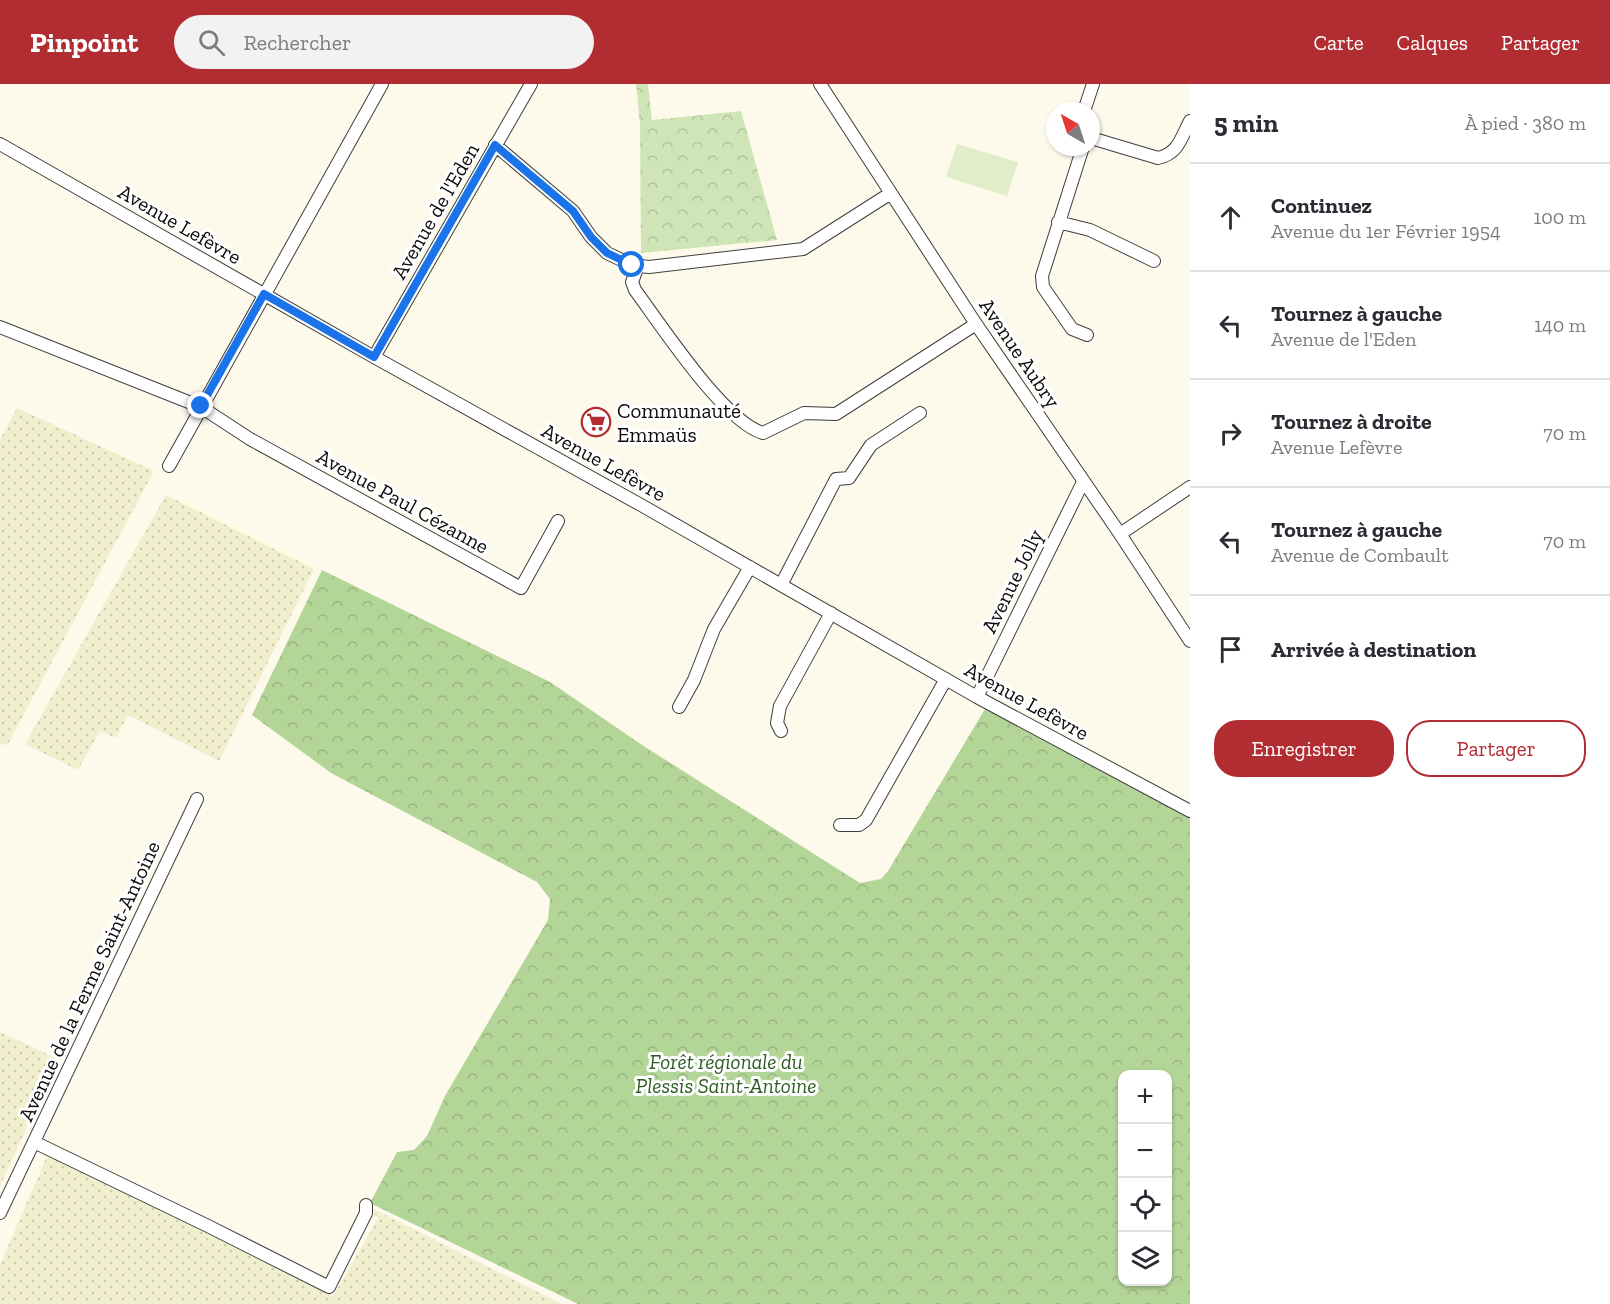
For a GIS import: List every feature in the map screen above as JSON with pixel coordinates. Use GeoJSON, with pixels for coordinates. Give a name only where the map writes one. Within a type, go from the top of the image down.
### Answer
{"type":"FeatureCollection","features":[{"type":"Feature","properties":{"kind":"street"},"geometry":{"type":"LineString","coordinates":[[168,466],[382,84]]}},
{"type":"Feature","properties":{"kind":"street","name":"Avenue de l'Eden"},"geometry":{"type":"LineString","coordinates":[[374,357],[531,84]]}},
{"type":"Feature","properties":{"kind":"street","name":"Avenue Aubry"},"geometry":{"type":"LineString","coordinates":[[820,84],[976,324],[1120,534],[1190,641]]}},
{"type":"Feature","properties":{"kind":"street"},"geometry":{"type":"LineString","coordinates":[[1087,102],[1093,84]]}},
{"type":"Feature","properties":{"kind":"street"},"geometry":{"type":"LineString","coordinates":[[1100,141],[1158,158],[1169,156],[1176,148],[1190,121]]}},
{"type":"Feature","properties":{"kind":"street","name":"Avenue Lefèvre"},"geometry":{"type":"LineString","coordinates":[[0,144],[977,697],[1190,811]]}},
{"type":"Feature","properties":{"kind":"street"},"geometry":{"type":"LineString","coordinates":[[495,145],[573,211],[591,237],[607,253],[638,266],[649,267],[803,249],[891,193]]}},
{"type":"Feature","properties":{"kind":"street"},"geometry":{"type":"LineString","coordinates":[[1080,156],[1042,276],[1044,287],[1072,329],[1087,335]]}},
{"type":"Feature","properties":{"kind":"street"},"geometry":{"type":"LineString","coordinates":[[1058,222],[1090,230],[1154,261]]}},
{"type":"Feature","properties":{"kind":"street"},"geometry":{"type":"LineString","coordinates":[[638,266],[632,282],[635,290],[701,379],[743,422],[763,433],[804,413],[836,414],[976,324]]}},
{"type":"Feature","properties":{"kind":"street"},"geometry":{"type":"LineString","coordinates":[[0,327],[201,406]]}},
{"type":"Feature","properties":{"kind":"street","name":"Avenue Paul Cézanne"},"geometry":{"type":"LineString","coordinates":[[201,406],[250,439],[521,588],[558,521]]}},
{"type":"Feature","properties":{"kind":"street"},"geometry":{"type":"LineString","coordinates":[[782,585],[836,479],[849,478],[871,444],[920,413]]}},
{"type":"Feature","properties":{"kind":"street","name":"Avenue Jolly"},"geometry":{"type":"LineString","coordinates":[[977,697],[1083,482]]}},
{"type":"Feature","properties":{"kind":"street"},"geometry":{"type":"LineString","coordinates":[[1120,534],[1190,487]]}},
{"type":"Feature","properties":{"kind":"street"},"geometry":{"type":"LineString","coordinates":[[679,707],[694,680],[714,628],[750,567]]}},
{"type":"Feature","properties":{"kind":"street"},"geometry":{"type":"LineString","coordinates":[[781,731],[777,723],[780,706],[831,613]]}},
{"type":"Feature","properties":{"kind":"street"},"geometry":{"type":"LineString","coordinates":[[840,825],[859,825],[866,820],[946,679]]}},
{"type":"Feature","properties":{"kind":"street","name":"Avenue de la Ferme Saint-Antoine"},"geometry":{"type":"LineString","coordinates":[[0,1213],[197,799]]}},
{"type":"Feature","properties":{"kind":"street"},"geometry":{"type":"LineString","coordinates":[[34,1142],[329,1287],[366,1213],[366,1204]]}},
{"type":"Feature","properties":{"kind":"shaded area"},"geometry":{"type":"Polygon","coordinates":[[[17,408],[154,471],[8,744],[0,745],[0,440],[17,408]]]}},
{"type":"Feature","properties":{"kind":"shaded area"},"geometry":{"type":"Polygon","coordinates":[[[166,495],[314,569],[219,761],[128,715],[116,738],[100,731],[78,770],[25,744],[166,495]]]}},
{"type":"Feature","properties":{"kind":"shaded area"},"geometry":{"type":"Polygon","coordinates":[[[0,1032],[58,1059],[0,1186],[0,1032]]]}},
{"type":"Feature","properties":{"kind":"shaded area"},"geometry":{"type":"Polygon","coordinates":[[[48,1154],[333,1297],[378,1218],[366,1205],[562,1304],[0,1304],[0,1265],[48,1154]]]}},
{"type":"Feature","properties":{"kind":"green space"},"geometry":{"type":"Polygon","coordinates":[[[636,84],[648,84],[652,120],[741,111],[777,240],[641,253],[640,125],[636,84]]]}},
{"type":"Feature","properties":{"kind":"green space"},"geometry":{"type":"Polygon","coordinates":[[[957,144],[1018,162],[1007,196],[946,177],[957,144]]]}},
{"type":"Feature","properties":{"kind":"green space","name":"Forêt régionale du Plessis Saint-Antoine"},"geometry":{"type":"Polygon","coordinates":[[[322,570],[550,682],[642,745],[860,883],[881,879],[888,871],[988,704],[1190,816],[1190,1304],[578,1304],[370,1203],[397,1152],[414,1150],[427,1136],[445,1096],[548,920],[550,899],[537,882],[331,773],[252,715],[322,570]]]}},
{"type":"Feature","properties":{"kind":"place","name":"Communauté Emmaüs"},"geometry":{"type":"Point","coordinates":[596,422]}},
{"type":"Feature","properties":{"kind":"route"},"geometry":{"type":"LineString","coordinates":[[201,406],[264,294],[374,357],[495,145],[565,203],[591,237],[607,253],[632,265]]}}]}
